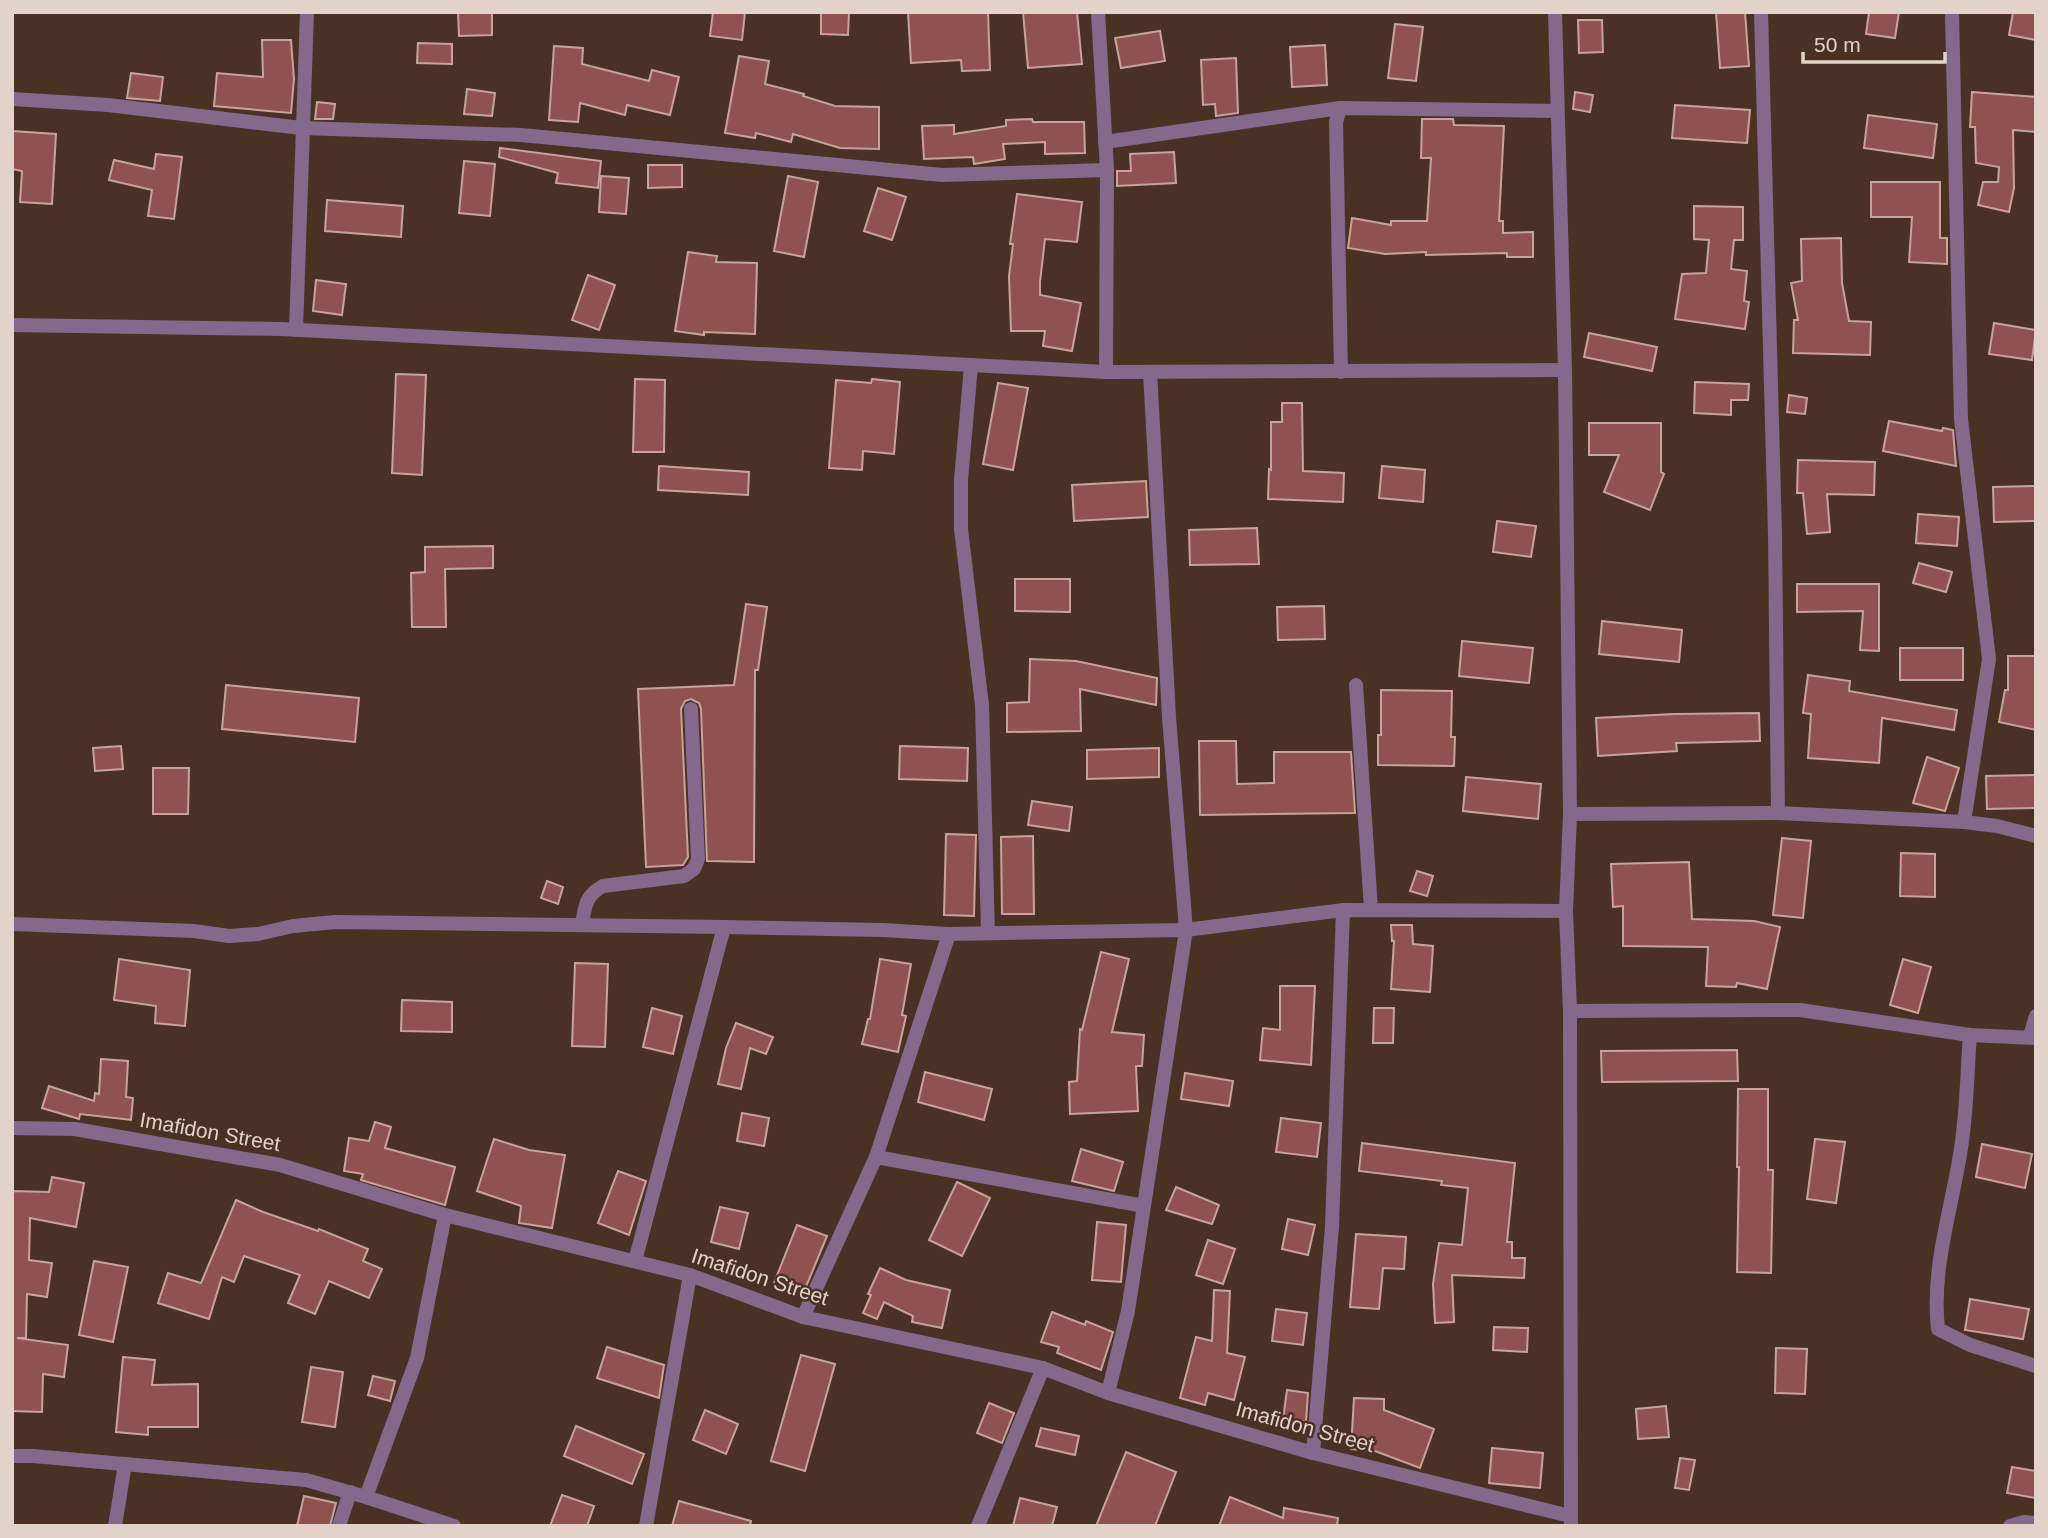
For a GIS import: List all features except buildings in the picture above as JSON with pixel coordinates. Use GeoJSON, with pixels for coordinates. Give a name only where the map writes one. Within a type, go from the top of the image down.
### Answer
{"type":"FeatureCollection","features":[{"type":"Feature","properties":{"kind":"street"},"geometry":{"type":"LineString","coordinates":[[296,330],[307,12]]}},
{"type":"Feature","properties":{"kind":"street"},"geometry":{"type":"LineString","coordinates":[[1098,12],[1107,170],[1106,372]]}},
{"type":"Feature","properties":{"kind":"street"},"geometry":{"type":"LineString","coordinates":[[1555,12],[1565,370],[1570,814],[1566,911],[1570,1011],[1570,1521]]}},
{"type":"Feature","properties":{"kind":"street"},"geometry":{"type":"LineString","coordinates":[[1761,12],[1775,535],[1778,813]]}},
{"type":"Feature","properties":{"kind":"street"},"geometry":{"type":"LineString","coordinates":[[1952,12],[1961,419],[1989,659],[1964,822]]}},
{"type":"Feature","properties":{"kind":"street"},"geometry":{"type":"LineString","coordinates":[[12,99],[108,106],[301,128],[521,135],[942,175],[1107,170]]}},
{"type":"Feature","properties":{"kind":"street"},"geometry":{"type":"LineString","coordinates":[[1105,142],[1340,108],[1556,111]]}},
{"type":"Feature","properties":{"kind":"street"},"geometry":{"type":"LineString","coordinates":[[1340,108],[1336,121],[1341,372]]}},
{"type":"Feature","properties":{"kind":"street"},"geometry":{"type":"LineString","coordinates":[[12,325],[296,330],[1106,372],[1565,370]]}},
{"type":"Feature","properties":{"kind":"street"},"geometry":{"type":"LineString","coordinates":[[971,366],[961,480],[961,529],[982,705],[988,933]]}},
{"type":"Feature","properties":{"kind":"street"},"geometry":{"type":"LineString","coordinates":[[1108,1393],[1128,1311],[1186,930],[1169,717],[1150,373]]}},
{"type":"Feature","properties":{"kind":"street"},"geometry":{"type":"LineString","coordinates":[[1356,685],[1371,909]]}},
{"type":"Feature","properties":{"kind":"street"},"geometry":{"type":"LineString","coordinates":[[582,925],[585,902],[592,892],[603,886],[684,876],[694,869],[698,859],[691,709]]}},
{"type":"Feature","properties":{"kind":"street"},"geometry":{"type":"LineString","coordinates":[[1570,814],[1778,813],[1964,822],[1997,825],[2036,836]]}},
{"type":"Feature","properties":{"kind":"street"},"geometry":{"type":"LineString","coordinates":[[12,924],[194,931],[229,936],[335,922],[882,930],[949,934],[1186,930],[1343,910],[1566,911]]}},
{"type":"Feature","properties":{"kind":"street"},"geometry":{"type":"LineString","coordinates":[[1313,1453],[1332,1227],[1343,910]]}},
{"type":"Feature","properties":{"kind":"street"},"geometry":{"type":"LineString","coordinates":[[635,1261],[723,927]]}},
{"type":"Feature","properties":{"kind":"street"},"geometry":{"type":"LineString","coordinates":[[803,1317],[876,1157],[949,934]]}},
{"type":"Feature","properties":{"kind":"street"},"geometry":{"type":"LineString","coordinates":[[1570,1011],[1800,1010],[1970,1035],[2033,1037],[2036,1016]]}},
{"type":"Feature","properties":{"kind":"street"},"geometry":{"type":"LineString","coordinates":[[1970,1035],[1962,1147],[1939,1263],[1935,1305],[1938,1329],[1970,1345],[2036,1366]]}},
{"type":"Feature","properties":{"kind":"street","name":"Imafidon Street"},"geometry":{"type":"LineString","coordinates":[[12,1128],[75,1129],[280,1165],[444,1215],[690,1275],[803,1317],[1042,1368],[1108,1393],[1313,1453],[1570,1521]]}},
{"type":"Feature","properties":{"kind":"street"},"geometry":{"type":"LineString","coordinates":[[876,1157],[1144,1206]]}},
{"type":"Feature","properties":{"kind":"street"},"geometry":{"type":"LineString","coordinates":[[366,1497],[417,1358],[444,1215]]}},
{"type":"Feature","properties":{"kind":"street"},"geometry":{"type":"LineString","coordinates":[[646,1526],[690,1275]]}},
{"type":"Feature","properties":{"kind":"street"},"geometry":{"type":"LineString","coordinates":[[978,1526],[1042,1368]]}},
{"type":"Feature","properties":{"kind":"street"},"geometry":{"type":"LineString","coordinates":[[12,1456],[306,1480],[454,1526]]}},
{"type":"Feature","properties":{"kind":"street"},"geometry":{"type":"LineString","coordinates":[[115,1526],[125,1464]]}},
{"type":"Feature","properties":{"kind":"street"},"geometry":{"type":"LineString","coordinates":[[339,1526],[350,1492]]}},
{"type":"Feature","properties":{"kind":"street"},"geometry":{"type":"LineString","coordinates":[[2010,1526],[2024,1522],[2036,1523]]}}]}
